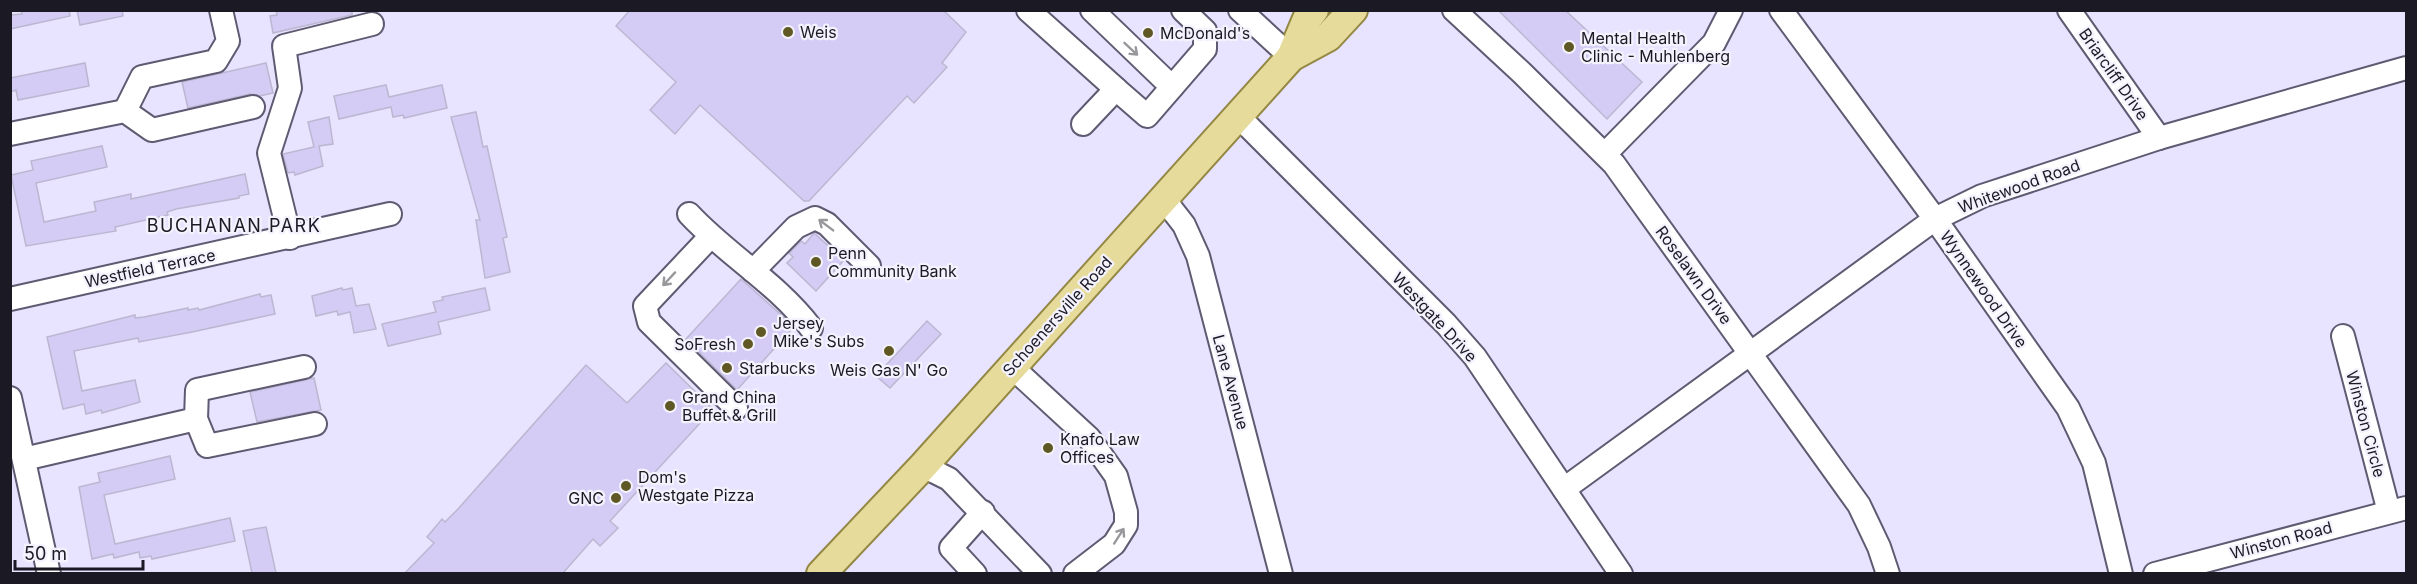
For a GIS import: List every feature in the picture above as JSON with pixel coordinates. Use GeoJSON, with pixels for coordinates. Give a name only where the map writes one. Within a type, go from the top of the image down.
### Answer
{"type":"FeatureCollection","features":[{"type":"Feature","properties":{"kind":"main road","name":"Schoenersville Road"},"geometry":{"type":"LineString","coordinates":[[1292,57],[1307,19],[1314,10]]}},
{"type":"Feature","properties":{"kind":"main road","name":"Schoenersville Road"},"geometry":{"type":"LineString","coordinates":[[821,573],[923,466],[1292,57],[1329,37],[1353,10]]}},
{"type":"Feature","properties":{"kind":"street"},"geometry":{"type":"LineString","coordinates":[[124,111],[142,77],[216,61],[228,42],[221,10]]}},
{"type":"Feature","properties":{"kind":"street"},"geometry":{"type":"LineString","coordinates":[[1092,10],[1172,87]]}},
{"type":"Feature","properties":{"kind":"street"},"geometry":{"type":"LineString","coordinates":[[1164,10],[1205,49]]}},
{"type":"Feature","properties":{"kind":"street"},"geometry":{"type":"LineString","coordinates":[[1038,14],[1147,116],[1205,49],[1205,32],[1183,10]]}},
{"type":"Feature","properties":{"kind":"street"},"geometry":{"type":"LineString","coordinates":[[1240,10],[1292,57]]}},
{"type":"Feature","properties":{"kind":"street","name":"Roselawn Drive"},"geometry":{"type":"LineString","coordinates":[[1454,10],[1605,154],[1859,505],[1879,547],[1888,573]]}},
{"type":"Feature","properties":{"kind":"street"},"geometry":{"type":"LineString","coordinates":[[1605,154],[1714,43],[1731,10]]}},
{"type":"Feature","properties":{"kind":"street","name":"Wynnewood Drive"},"geometry":{"type":"LineString","coordinates":[[1781,10],[1935,219],[2078,424],[2094,463],[2121,573]]}},
{"type":"Feature","properties":{"kind":"street","name":"Briarcliff Drive"},"geometry":{"type":"LineString","coordinates":[[2069,10],[2159,138]]}},
{"type":"Feature","properties":{"kind":"street"},"geometry":{"type":"LineString","coordinates":[[290,238],[269,153],[290,88],[284,46],[372,24]]}},
{"type":"Feature","properties":{"kind":"street","name":"Whitewood Road"},"geometry":{"type":"LineString","coordinates":[[1564,489],[1935,219],[1982,196],[2159,138],[2406,68]]}},
{"type":"Feature","properties":{"kind":"street"},"geometry":{"type":"LineString","coordinates":[[1083,124],[1116,89]]}},
{"type":"Feature","properties":{"kind":"street"},"geometry":{"type":"LineString","coordinates":[[10,134],[124,111],[152,130],[253,107]]}},
{"type":"Feature","properties":{"kind":"street","name":"Westgate Drive"},"geometry":{"type":"LineString","coordinates":[[1238,116],[1446,324],[1474,357],[1621,573]]}},
{"type":"Feature","properties":{"kind":"street","name":"Lane Avenue"},"geometry":{"type":"LineString","coordinates":[[1163,198],[1184,225],[1198,256],[1281,573]]}},
{"type":"Feature","properties":{"kind":"street","name":"Westfield Terrace"},"geometry":{"type":"LineString","coordinates":[[10,299],[390,214]]}},
{"type":"Feature","properties":{"kind":"street"},"geometry":{"type":"LineString","coordinates":[[689,214],[710,237],[795,307],[811,328]]}},
{"type":"Feature","properties":{"kind":"street"},"geometry":{"type":"LineString","coordinates":[[753,271],[796,227],[815,218],[827,224],[868,266]]}},
{"type":"Feature","properties":{"kind":"street"},"geometry":{"type":"LineString","coordinates":[[710,237],[645,306],[649,322],[736,408]]}},
{"type":"Feature","properties":{"kind":"street","name":"Winston Circle"},"geometry":{"type":"LineString","coordinates":[[2343,336],[2398,510]]}},
{"type":"Feature","properties":{"kind":"street"},"geometry":{"type":"LineString","coordinates":[[304,367],[197,390],[196,419],[207,446],[315,424]]}},
{"type":"Feature","properties":{"kind":"street"},"geometry":{"type":"LineString","coordinates":[[1012,367],[1089,438],[1116,476],[1126,512],[1126,525],[1114,544],[1075,573]]}},
{"type":"Feature","properties":{"kind":"street"},"geometry":{"type":"LineString","coordinates":[[10,398],[49,573]]}},
{"type":"Feature","properties":{"kind":"street"},"geometry":{"type":"LineString","coordinates":[[24,459],[196,419]]}},
{"type":"Feature","properties":{"kind":"street"},"geometry":{"type":"LineString","coordinates":[[923,466],[950,478],[1040,573]]}},
{"type":"Feature","properties":{"kind":"street","name":"Winston Road"},"geometry":{"type":"LineString","coordinates":[[2155,573],[2398,510]]}},
{"type":"Feature","properties":{"kind":"street"},"geometry":{"type":"LineString","coordinates":[[975,573],[951,548],[982,512]]}},
{"type":"Feature","properties":{"kind":"building"},"geometry":{"type":"Polygon","coordinates":[[[21,10],[69,10],[70,16],[10,29],[10,15],[22,14],[21,10]]]}},
{"type":"Feature","properties":{"kind":"building"},"geometry":{"type":"Polygon","coordinates":[[[77,10],[122,10],[123,16],[80,25],[77,10]]]}},
{"type":"Feature","properties":{"kind":"building"},"geometry":{"type":"Polygon","coordinates":[[[276,10],[352,10],[352,15],[273,33],[270,16],[277,15],[276,10]]]}},
{"type":"Feature","properties":{"kind":"building"},"geometry":{"type":"Polygon","coordinates":[[[630,10],[943,10],[966,32],[942,63],[947,67],[914,103],[907,96],[809,201],[804,201],[700,105],[675,134],[650,110],[676,82],[616,26],[630,10]]]}},
{"type":"Feature","properties":{"kind":"building","name":"Mental Health Clinic - Muhlenberg"},"geometry":{"type":"Polygon","coordinates":[[[1498,10],[1565,10],[1642,82],[1607,119],[1498,10]]]}},
{"type":"Feature","properties":{"kind":"building"},"geometry":{"type":"Polygon","coordinates":[[[85,63],[89,86],[18,100],[16,90],[10,92],[10,78],[85,63]]]}},
{"type":"Feature","properties":{"kind":"building"},"geometry":{"type":"Polygon","coordinates":[[[266,63],[273,93],[260,96],[250,94],[188,108],[182,82],[266,63]]]}},
{"type":"Feature","properties":{"kind":"building"},"geometry":{"type":"Polygon","coordinates":[[[386,85],[389,97],[442,85],[447,108],[404,118],[403,115],[393,117],[391,107],[339,119],[334,96],[386,85]]]}},
{"type":"Feature","properties":{"kind":"building"},"geometry":{"type":"Polygon","coordinates":[[[476,112],[483,147],[487,146],[507,237],[503,238],[510,272],[485,278],[476,220],[480,220],[451,117],[476,112]]]}},
{"type":"Feature","properties":{"kind":"building"},"geometry":{"type":"Polygon","coordinates":[[[329,117],[333,144],[319,146],[323,166],[295,175],[294,172],[288,173],[283,154],[314,147],[308,122],[329,117]]]}},
{"type":"Feature","properties":{"kind":"building"},"geometry":{"type":"Polygon","coordinates":[[[102,146],[107,167],[36,183],[44,222],[96,211],[94,202],[131,194],[131,199],[245,174],[249,194],[239,196],[239,198],[176,209],[167,212],[168,215],[115,227],[116,231],[26,246],[11,175],[33,170],[31,161],[102,146]]]}},
{"type":"Feature","properties":{"kind":"building","name":"Penn Community Bank"},"geometry":{"type":"Polygon","coordinates":[[[814,233],[844,260],[816,291],[787,263],[793,257],[789,253],[801,241],[805,244],[814,233]]]}},
{"type":"Feature","properties":{"kind":"building"},"geometry":{"type":"Polygon","coordinates":[[[741,279],[788,321],[790,331],[737,390],[686,339],[741,279]]]}},
{"type":"Feature","properties":{"kind":"building"},"geometry":{"type":"Polygon","coordinates":[[[342,288],[343,290],[352,288],[356,306],[369,304],[376,329],[354,333],[350,312],[338,315],[337,311],[316,316],[312,296],[342,288]]]}},
{"type":"Feature","properties":{"kind":"building"},"geometry":{"type":"Polygon","coordinates":[[[485,288],[490,310],[438,322],[441,334],[388,346],[382,324],[436,312],[433,302],[443,300],[442,297],[485,288]]]}},
{"type":"Feature","properties":{"kind":"building"},"geometry":{"type":"Polygon","coordinates":[[[260,294],[261,297],[271,295],[275,314],[139,342],[138,338],[74,351],[82,391],[135,380],[140,402],[102,413],[101,410],[86,414],[84,404],[63,409],[47,337],[135,315],[135,318],[188,308],[188,310],[198,308],[199,310],[260,294]]]}},
{"type":"Feature","properties":{"kind":"building"},"geometry":{"type":"Polygon","coordinates":[[[927,321],[941,334],[890,388],[876,376],[927,321]]]}},
{"type":"Feature","properties":{"kind":"building"},"geometry":{"type":"Polygon","coordinates":[[[666,363],[713,409],[610,521],[618,528],[600,546],[593,539],[563,573],[405,573],[434,543],[427,537],[442,519],[445,522],[458,509],[586,365],[627,403],[666,363]]]}},
{"type":"Feature","properties":{"kind":"building"},"geometry":{"type":"Polygon","coordinates":[[[314,378],[321,410],[257,422],[250,392],[314,378]]]}},
{"type":"Feature","properties":{"kind":"building"},"geometry":{"type":"Polygon","coordinates":[[[170,456],[175,479],[104,495],[115,544],[230,518],[235,541],[152,559],[151,556],[140,558],[139,552],[114,558],[113,554],[92,559],[79,487],[100,482],[98,473],[170,456]]]}},
{"type":"Feature","properties":{"kind":"building"},"geometry":{"type":"Polygon","coordinates":[[[266,527],[276,573],[252,573],[243,531],[266,527]]]}},
{"type":"Feature","properties":{"kind":"place","name":"Weis"},"geometry":{"type":"Point","coordinates":[788,32]}},
{"type":"Feature","properties":{"kind":"place","name":"McDonald's"},"geometry":{"type":"Point","coordinates":[1148,33]}},
{"type":"Feature","properties":{"kind":"place","name":"Mental Health Clinic - Muhlenberg"},"geometry":{"type":"Point","coordinates":[1569,47]}},
{"type":"Feature","properties":{"kind":"place","name":"Penn Community Bank"},"geometry":{"type":"Point","coordinates":[816,262]}},
{"type":"Feature","properties":{"kind":"place","name":"Jersey Mike's Subs"},"geometry":{"type":"Point","coordinates":[761,332]}},
{"type":"Feature","properties":{"kind":"place","name":"SoFresh"},"geometry":{"type":"Point","coordinates":[748,344]}},
{"type":"Feature","properties":{"kind":"place","name":"Weis Gas N' Go"},"geometry":{"type":"Point","coordinates":[889,351]}},
{"type":"Feature","properties":{"kind":"place","name":"Starbucks"},"geometry":{"type":"Point","coordinates":[727,368]}},
{"type":"Feature","properties":{"kind":"place","name":"Grand China Buffet & Grill"},"geometry":{"type":"Point","coordinates":[670,406]}},
{"type":"Feature","properties":{"kind":"place","name":"Knafo Law Offices"},"geometry":{"type":"Point","coordinates":[1048,448]}},
{"type":"Feature","properties":{"kind":"place","name":"Dom's Westgate Pizza"},"geometry":{"type":"Point","coordinates":[626,486]}},
{"type":"Feature","properties":{"kind":"place","name":"GNC"},"geometry":{"type":"Point","coordinates":[616,498]}},
{"type":"Feature","properties":{"kind":"district","name":"BUCHANAN PARK"},"geometry":{"type":"Point","coordinates":[234,226]}}]}
